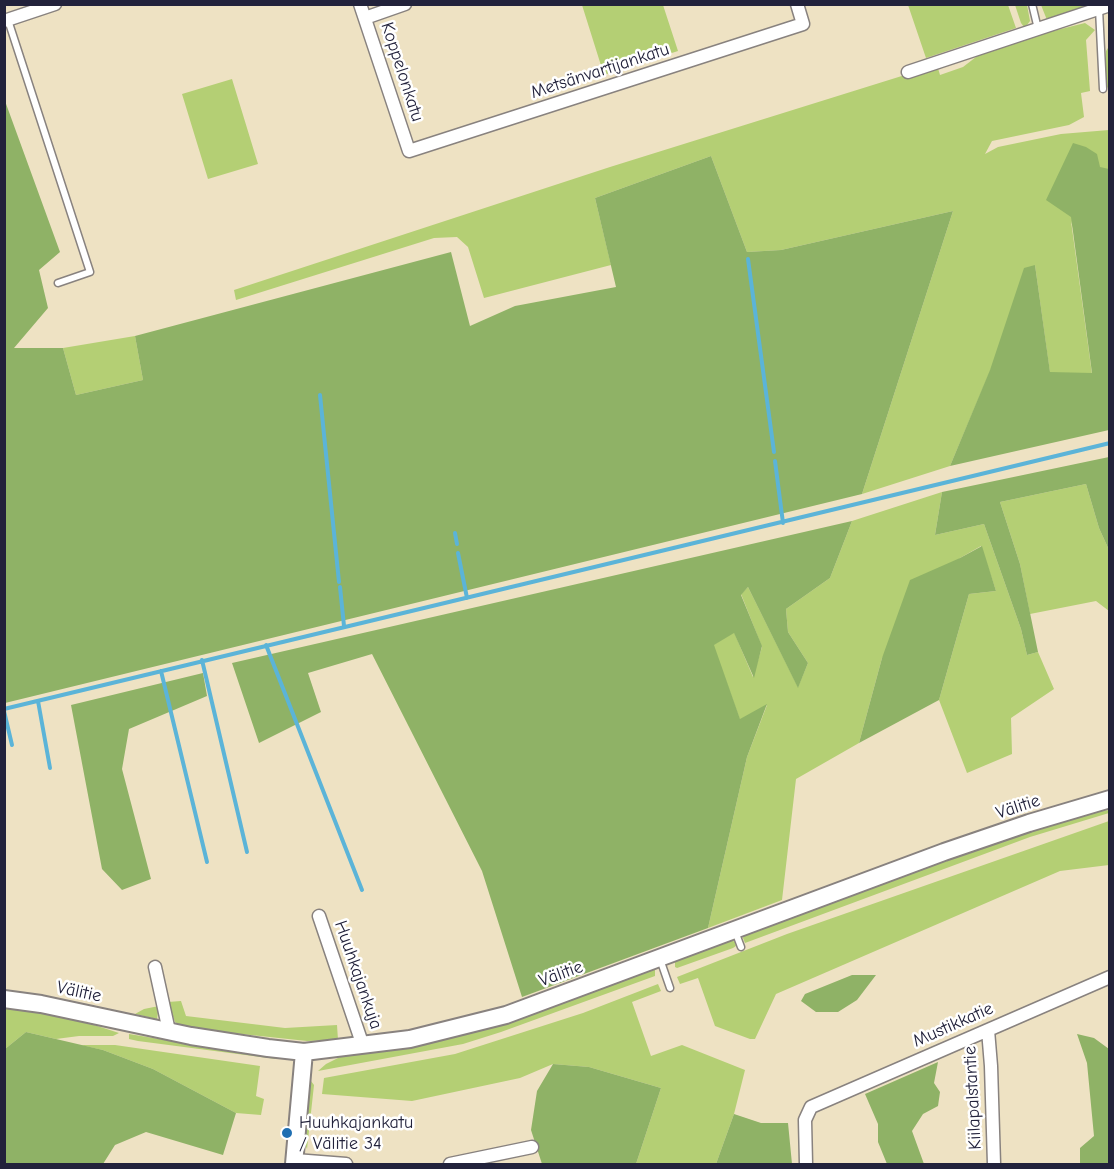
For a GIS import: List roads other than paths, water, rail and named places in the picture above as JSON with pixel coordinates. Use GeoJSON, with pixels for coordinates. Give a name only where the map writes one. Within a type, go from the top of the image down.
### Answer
{"type":"FeatureCollection","features":[{"type":"Feature","properties":{"kind":"main road","name":"Välitie"},"geometry":{"type":"LineString","coordinates":[[4,999],[41,1004],[169,1031],[304,1052],[363,1046],[438,1033],[506,1015],[1020,826],[1110,799]]}},
{"type":"Feature","properties":{"kind":"main road"},"geometry":{"type":"LineString","coordinates":[[294,1162],[304,1052]]}},
{"type":"Feature","properties":{"kind":"street"},"geometry":{"type":"LineString","coordinates":[[6,20],[55,4]]}},
{"type":"Feature","properties":{"kind":"street","name":"Koppelonkatu"},"geometry":{"type":"LineString","coordinates":[[360,4],[409,151]]}},
{"type":"Feature","properties":{"kind":"street"},"geometry":{"type":"LineString","coordinates":[[365,18],[405,4]]}},
{"type":"Feature","properties":{"kind":"street","name":"Metsänvartijankatu"},"geometry":{"type":"LineString","coordinates":[[409,151],[803,24],[797,4]]}},
{"type":"Feature","properties":{"kind":"street"},"geometry":{"type":"LineString","coordinates":[[908,72],[1104,7]]}},
{"type":"Feature","properties":{"kind":"street","name":"Huuhkajankuja"},"geometry":{"type":"LineString","coordinates":[[319,916],[363,1046]]}},
{"type":"Feature","properties":{"kind":"street"},"geometry":{"type":"LineString","coordinates":[[155,967],[169,1031]]}},
{"type":"Feature","properties":{"kind":"street","name":"Mustikkatie"},"geometry":{"type":"LineString","coordinates":[[806,1164],[805,1120],[811,1107],[1110,977]]}},
{"type":"Feature","properties":{"kind":"street","name":"Kiilapalstantie"},"geometry":{"type":"LineString","coordinates":[[988,1030],[994,1164]]}},
{"type":"Feature","properties":{"kind":"street"},"geometry":{"type":"LineString","coordinates":[[450,1164],[532,1147]]}},
{"type":"Feature","properties":{"kind":"street"},"geometry":{"type":"LineString","coordinates":[[294,1162],[346,1164]]}},
{"type":"Feature","properties":{"kind":"lane"},"geometry":{"type":"LineString","coordinates":[[1032,4],[1038,29]]}},
{"type":"Feature","properties":{"kind":"lane"},"geometry":{"type":"LineString","coordinates":[[1102,88],[1104,7]]}},
{"type":"Feature","properties":{"kind":"lane"},"geometry":{"type":"LineString","coordinates":[[6,20],[90,272],[58,283]]}},
{"type":"Feature","properties":{"kind":"lane"},"geometry":{"type":"LineString","coordinates":[[735,930],[741,947]]}},
{"type":"Feature","properties":{"kind":"lane"},"geometry":{"type":"LineString","coordinates":[[660,958],[670,988]]}},
{"type":"Feature","properties":{"kind":"waterway"},"geometry":{"type":"LineString","coordinates":[[748,259],[774,452]]}},
{"type":"Feature","properties":{"kind":"waterway"},"geometry":{"type":"LineString","coordinates":[[320,395],[339,582]]}},
{"type":"Feature","properties":{"kind":"waterway"},"geometry":{"type":"LineString","coordinates":[[4,709],[1110,443]]}},
{"type":"Feature","properties":{"kind":"waterway"},"geometry":{"type":"LineString","coordinates":[[775,461],[783,523]]}},
{"type":"Feature","properties":{"kind":"waterway"},"geometry":{"type":"LineString","coordinates":[[455,533],[457,544]]}},
{"type":"Feature","properties":{"kind":"waterway"},"geometry":{"type":"LineString","coordinates":[[458,553],[467,598]]}},
{"type":"Feature","properties":{"kind":"waterway"},"geometry":{"type":"LineString","coordinates":[[340,587],[344,626]]}},
{"type":"Feature","properties":{"kind":"waterway"},"geometry":{"type":"LineString","coordinates":[[266,645],[362,890]]}},
{"type":"Feature","properties":{"kind":"waterway"},"geometry":{"type":"LineString","coordinates":[[202,660],[247,852]]}},
{"type":"Feature","properties":{"kind":"waterway"},"geometry":{"type":"LineString","coordinates":[[161,671],[207,862]]}},
{"type":"Feature","properties":{"kind":"waterway"},"geometry":{"type":"LineString","coordinates":[[38,701],[50,768]]}},
{"type":"Feature","properties":{"kind":"waterway"},"geometry":{"type":"LineString","coordinates":[[4,711],[12,745]]}},
{"type":"Feature","properties":{"kind":"place","name":"Huuhkajankatu / Välitie 34"},"geometry":{"type":"Point","coordinates":[287,1133]}}]}
